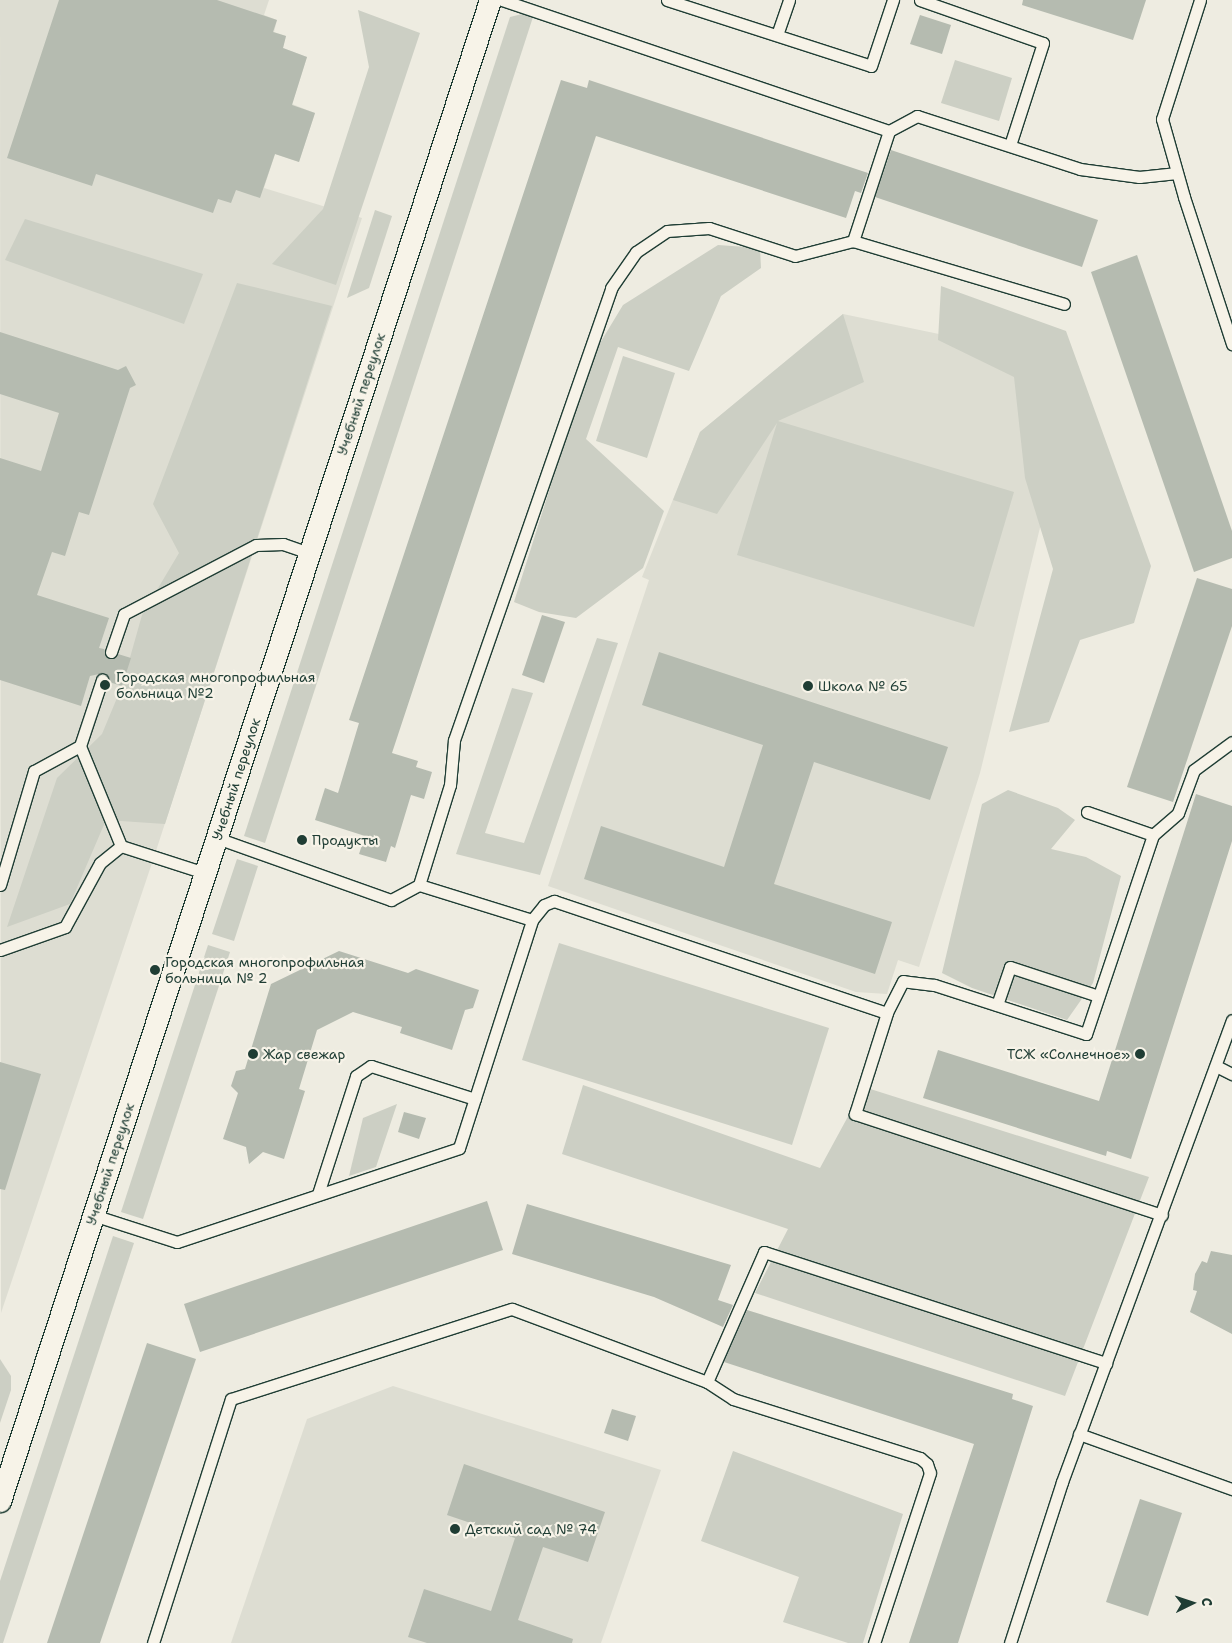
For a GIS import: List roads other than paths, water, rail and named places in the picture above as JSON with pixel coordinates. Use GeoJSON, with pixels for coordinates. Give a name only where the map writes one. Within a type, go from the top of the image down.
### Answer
{"type":"FeatureCollection","features":[{"type":"Feature","properties":{"kind":"street","name":"Учебный переулок"},"geometry":{"type":"LineString","coordinates":[[0,1501],[490,0]]}},
{"type":"Feature","properties":{"kind":"lane"},"geometry":{"type":"LineString","coordinates":[[502,0],[888,131]]}},
{"type":"Feature","properties":{"kind":"lane"},"geometry":{"type":"LineString","coordinates":[[667,0],[871,66],[893,0]]}},
{"type":"Feature","properties":{"kind":"lane"},"geometry":{"type":"LineString","coordinates":[[778,35],[789,0]]}},
{"type":"Feature","properties":{"kind":"lane"},"geometry":{"type":"LineString","coordinates":[[920,0],[1043,43],[1010,145]]}},
{"type":"Feature","properties":{"kind":"lane"},"geometry":{"type":"LineString","coordinates":[[1200,0],[1162,119],[1177,173],[1232,344]]}},
{"type":"Feature","properties":{"kind":"lane"},"geometry":{"type":"LineString","coordinates":[[853,241],[888,131],[917,116],[1080,169],[1139,177],[1177,173]]}},
{"type":"Feature","properties":{"kind":"lane"},"geometry":{"type":"LineString","coordinates":[[217,838],[391,900],[419,885],[450,785],[454,740],[611,288],[636,252],[667,231],[709,228],[795,256],[853,241],[1064,304]]}},
{"type":"Feature","properties":{"kind":"lane"},"geometry":{"type":"LineString","coordinates":[[111,652],[124,614],[256,545],[283,544],[309,553]]}},
{"type":"Feature","properties":{"kind":"lane"},"geometry":{"type":"LineString","coordinates":[[102,680],[80,746],[120,846]]}},
{"type":"Feature","properties":{"kind":"lane"},"geometry":{"type":"LineString","coordinates":[[1162,1215],[855,1114],[887,1013],[903,981],[934,985],[1086,1034],[1153,835],[1178,813],[1194,770],[1232,742]]}},
{"type":"Feature","properties":{"kind":"lane"},"geometry":{"type":"LineString","coordinates":[[0,885],[34,771],[80,746]]}},
{"type":"Feature","properties":{"kind":"lane"},"geometry":{"type":"LineString","coordinates":[[1087,812],[1153,835]]}},
{"type":"Feature","properties":{"kind":"lane"},"geometry":{"type":"LineString","coordinates":[[120,846],[205,873]]}},
{"type":"Feature","properties":{"kind":"lane"},"geometry":{"type":"LineString","coordinates":[[0,950],[65,927],[100,863],[120,846]]}},
{"type":"Feature","properties":{"kind":"lane"},"geometry":{"type":"LineString","coordinates":[[419,885],[532,920]]}},
{"type":"Feature","properties":{"kind":"lane"},"geometry":{"type":"LineString","coordinates":[[93,1216],[177,1242],[459,1148],[532,920],[544,905],[554,901],[887,1013]]}},
{"type":"Feature","properties":{"kind":"lane"},"geometry":{"type":"LineString","coordinates":[[997,1005],[1010,967],[1098,996]]}},
{"type":"Feature","properties":{"kind":"lane"},"geometry":{"type":"LineString","coordinates":[[1010,1643],[1079,1434],[1162,1215],[1232,1020]]}},
{"type":"Feature","properties":{"kind":"lane"},"geometry":{"type":"LineString","coordinates":[[318,1194],[356,1076],[371,1066],[475,1099]]}},
{"type":"Feature","properties":{"kind":"lane"},"geometry":{"type":"LineString","coordinates":[[1216,1066],[1232,1074]]}},
{"type":"Feature","properties":{"kind":"lane"},"geometry":{"type":"LineString","coordinates":[[707,1382],[764,1252],[1106,1363]]}},
{"type":"Feature","properties":{"kind":"lane"},"geometry":{"type":"LineString","coordinates":[[153,1643],[231,1400],[512,1308],[707,1382],[733,1398],[920,1458],[927,1464],[930,1473],[874,1643]]}},
{"type":"Feature","properties":{"kind":"lane"},"geometry":{"type":"LineString","coordinates":[[1079,1434],[1232,1489]]}},
{"type":"Feature","properties":{"kind":"place","name":"Городская многопрофильная больница №2"},"geometry":{"type":"Point","coordinates":[105,685]}},
{"type":"Feature","properties":{"kind":"place","name":"Школа № 65"},"geometry":{"type":"Point","coordinates":[808,686]}},
{"type":"Feature","properties":{"kind":"place","name":"Продукты"},"geometry":{"type":"Point","coordinates":[302,840]}},
{"type":"Feature","properties":{"kind":"place","name":"Городская многопрофильная больница № 2"},"geometry":{"type":"Point","coordinates":[155,970]}},
{"type":"Feature","properties":{"kind":"place","name":"Жар свежар"},"geometry":{"type":"Point","coordinates":[253,1054]}},
{"type":"Feature","properties":{"kind":"place","name":"ТСЖ «Солнечное»"},"geometry":{"type":"Point","coordinates":[1140,1054]}},
{"type":"Feature","properties":{"kind":"place","name":"Детский сад № 74"},"geometry":{"type":"Point","coordinates":[455,1529]}}]}
